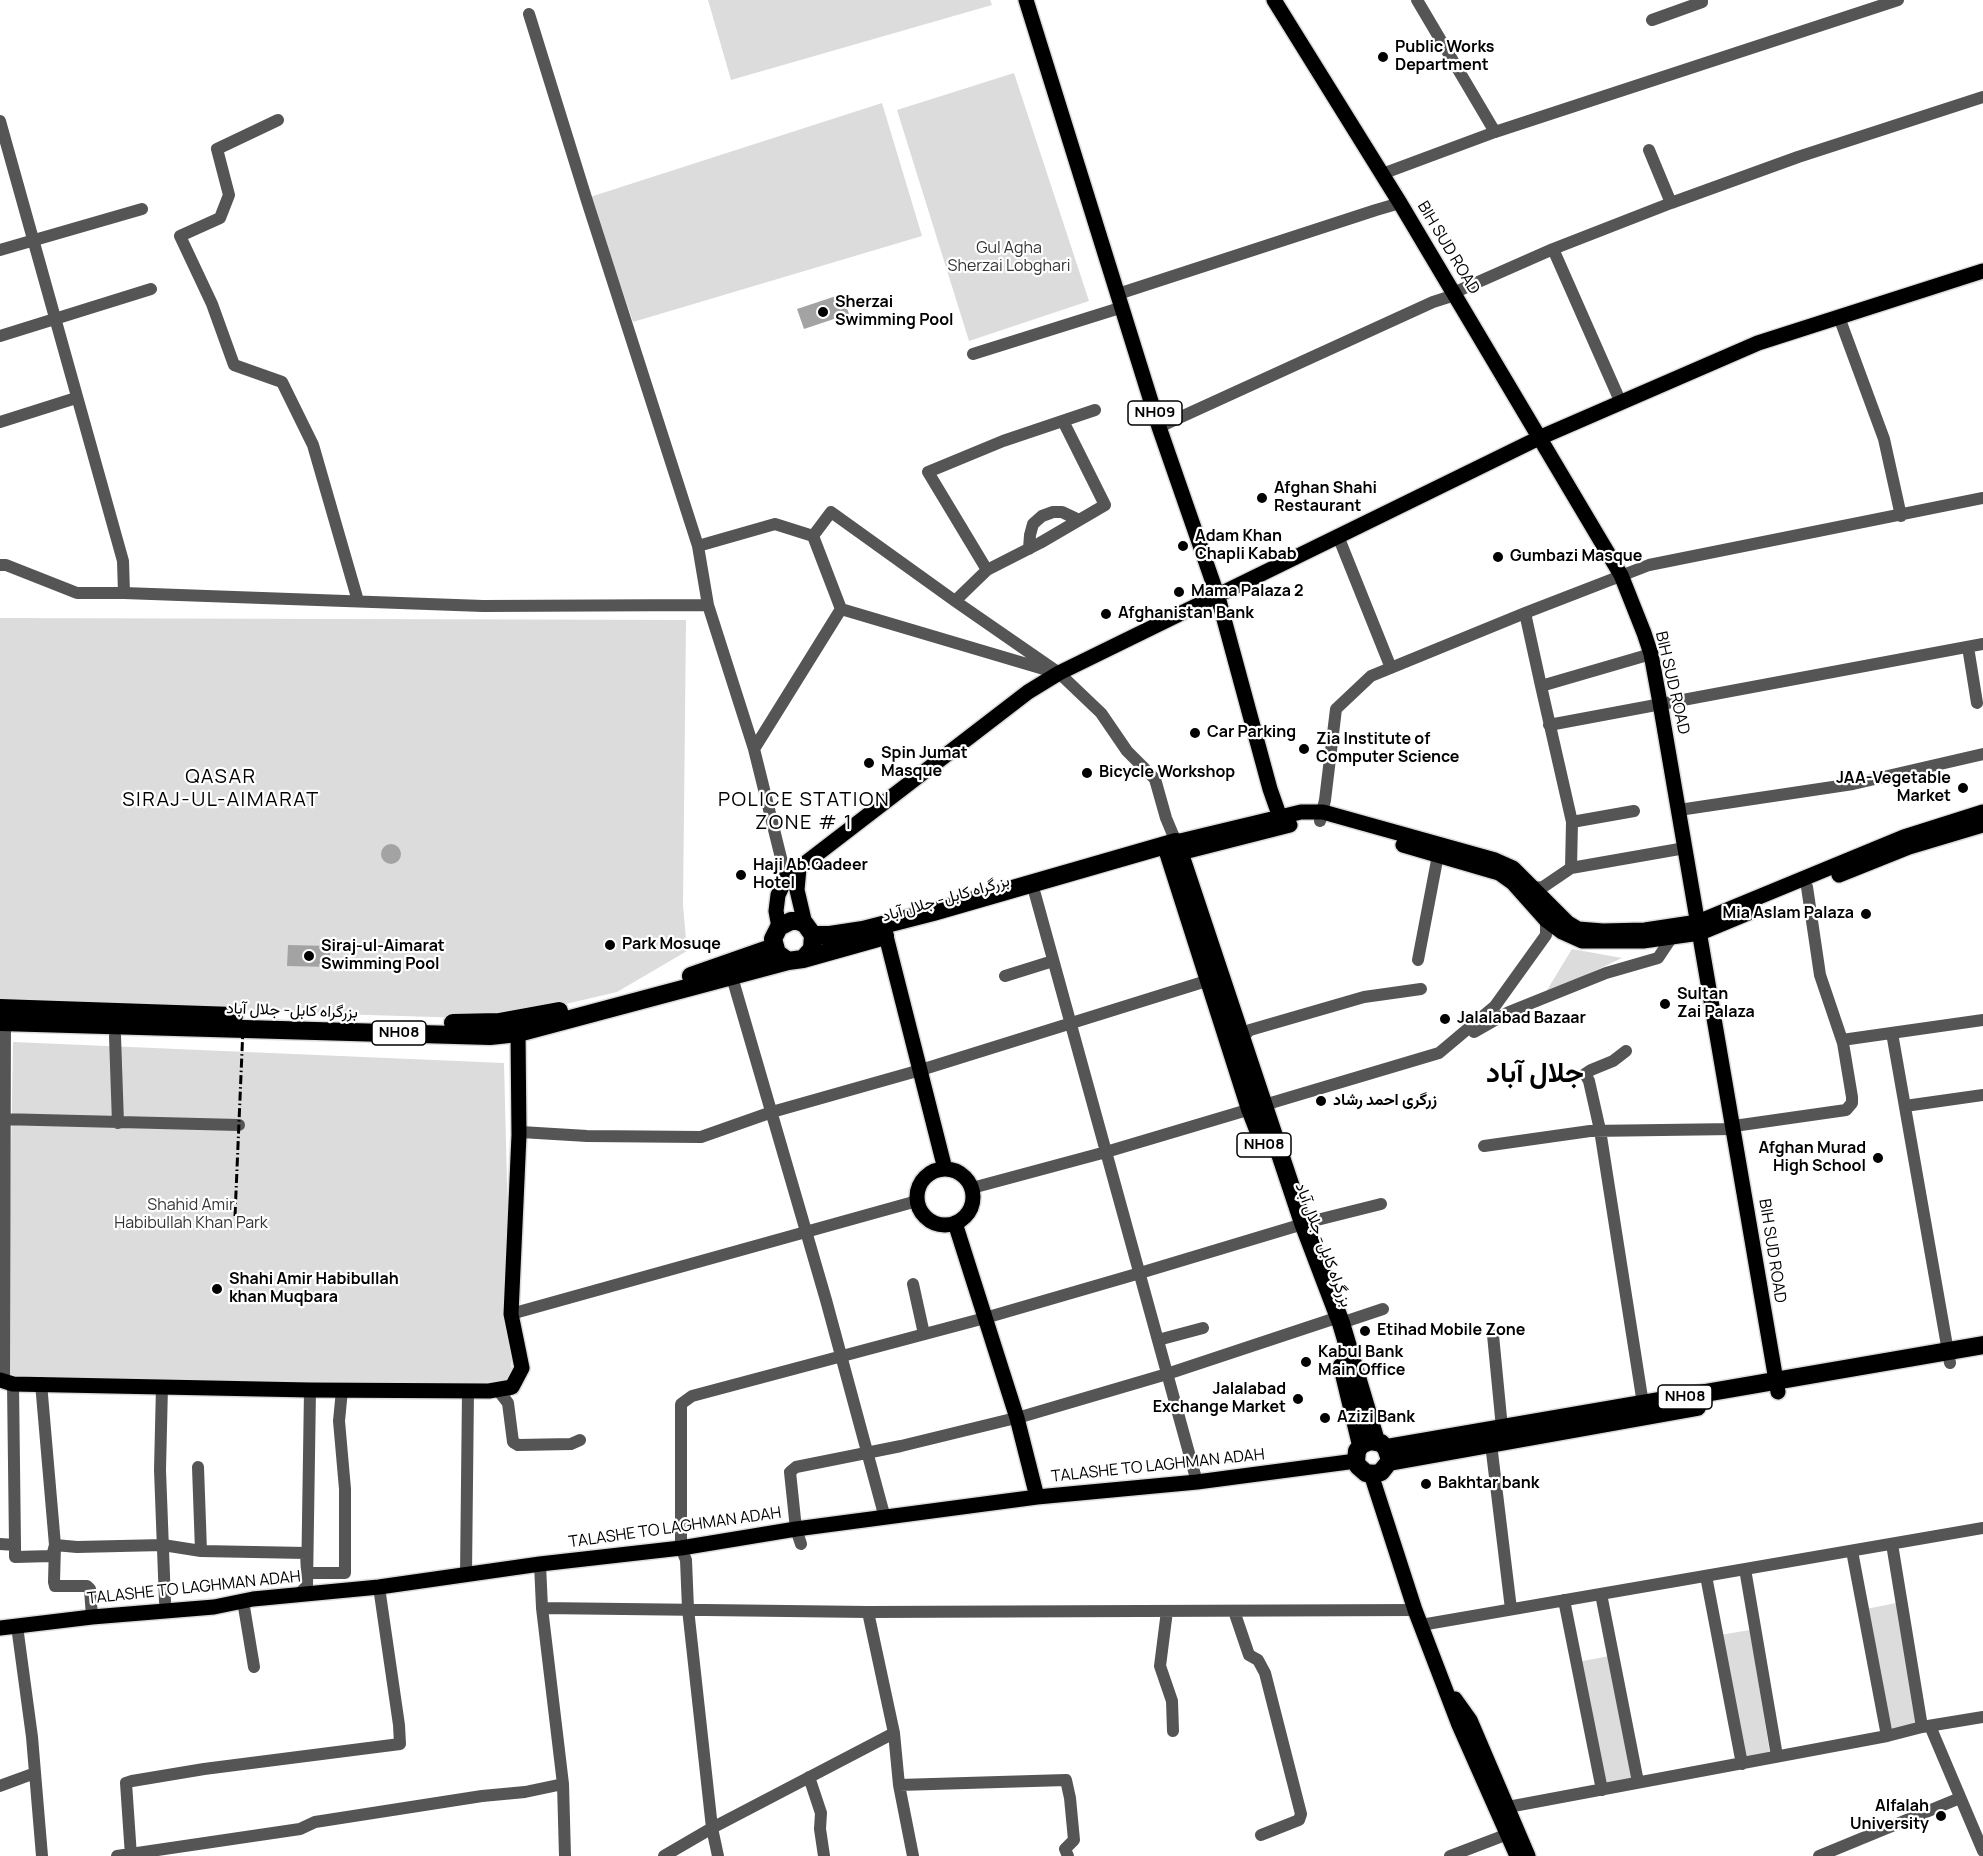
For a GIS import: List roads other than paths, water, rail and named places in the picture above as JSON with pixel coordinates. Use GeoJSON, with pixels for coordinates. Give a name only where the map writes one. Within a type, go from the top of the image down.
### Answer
{"type":"FeatureCollection","features":[{"type":"Feature","properties":{"kind":"highway","name":"بزرگراه کابل- جلال آباد"},"geometry":{"type":"LineString","coordinates":[[2,1015],[490,1036],[518,1034],[1035,894],[1173,849],[1256,1107],[1337,1320],[1373,1451]]}},
{"type":"Feature","properties":{"kind":"highway"},"geometry":{"type":"LineString","coordinates":[[809,930],[812,949],[795,960],[777,953],[773,939],[779,927],[791,921],[809,930],[830,935],[863,930],[1173,849]]}},
{"type":"Feature","properties":{"kind":"highway","name":"بزرگراه کابل- جلال آباد"},"geometry":{"type":"LineString","coordinates":[[2,1015],[499,1022],[544,1014],[703,973],[774,947]]}},
{"type":"Feature","properties":{"kind":"highway","name":"بزرگراه کابل- جلال آباد"},"geometry":{"type":"LineString","coordinates":[[1214,978],[1240,1038],[1256,1107]]}},
{"type":"Feature","properties":{"kind":"highway","name":"NH08"},"geometry":{"type":"LineString","coordinates":[[1373,1451],[1491,1444],[1777,1387],[1949,1357],[1983,1345]]}},
{"type":"Feature","properties":{"kind":"highway","name":"NH08"},"geometry":{"type":"LineString","coordinates":[[1949,1357],[1983,1357]]}},
{"type":"Feature","properties":{"kind":"highway","name":"NH08"},"geometry":{"type":"LineString","coordinates":[[1373,1451],[1643,1404],[1777,1387]]}},
{"type":"Feature","properties":{"kind":"highway","name":"NH08"},"geometry":{"type":"LineString","coordinates":[[1371,1474],[1381,1472],[1373,1451]]}},
{"type":"Feature","properties":{"kind":"main road","name":"NH09"},"geometry":{"type":"LineString","coordinates":[[1026,0],[1159,427],[1218,597],[1281,822]]}},
{"type":"Feature","properties":{"kind":"main road","name":"BIH SUD ROAD"},"geometry":{"type":"LineString","coordinates":[[1274,0],[1382,174],[1621,575],[1651,654],[1777,1387]]}},
{"type":"Feature","properties":{"kind":"main road"},"geometry":{"type":"LineString","coordinates":[[779,927],[776,911],[778,895],[786,878],[1028,692],[1059,673],[1539,438],[1622,404],[1758,343],[1983,271]]}},
{"type":"Feature","properties":{"kind":"main road"},"geometry":{"type":"LineString","coordinates":[[1173,849],[1281,822],[1301,812],[1495,860],[1513,868],[1533,888],[1562,932],[1582,941],[1643,941],[1672,937],[1699,928],[1909,847],[1983,825]]}},
{"type":"Feature","properties":{"kind":"main road"},"geometry":{"type":"LineString","coordinates":[[1321,816],[1498,873],[1550,915],[1578,928],[1591,931],[1699,928],[1904,837],[1983,812]]}},
{"type":"Feature","properties":{"kind":"main road"},"geometry":{"type":"LineString","coordinates":[[799,868],[797,890],[809,930]]}},
{"type":"Feature","properties":{"kind":"main road"},"geometry":{"type":"LineString","coordinates":[[886,936],[945,1169]]}},
{"type":"Feature","properties":{"kind":"main road"},"geometry":{"type":"LineString","coordinates":[[6,1381],[310,1390],[489,1391],[512,1387],[522,1368],[511,1314],[519,1135],[518,1034]]}},
{"type":"Feature","properties":{"kind":"main road"},"geometry":{"type":"LineString","coordinates":[[945,1169],[961,1174],[972,1188],[973,1199],[970,1209],[964,1218],[955,1223],[945,1225],[935,1223],[921,1211],[917,1201],[922,1181],[929,1174],[945,1169]]}},
{"type":"Feature","properties":{"kind":"main road"},"geometry":{"type":"LineString","coordinates":[[955,1223],[1017,1418],[1036,1497]]}},
{"type":"Feature","properties":{"kind":"main road","name":"TALASHE TO LAGHMAN ADAH"},"geometry":{"type":"LineString","coordinates":[[0,1628],[92,1617],[214,1607],[243,1601],[379,1587],[540,1564],[681,1548],[796,1529],[1036,1497],[1197,1482],[1373,1451]]}},
{"type":"Feature","properties":{"kind":"main road"},"geometry":{"type":"LineString","coordinates":[[1371,1474],[1415,1610],[1459,1725],[1517,1856]]}},
{"type":"Feature","properties":{"kind":"main road"},"geometry":{"type":"LineString","coordinates":[[1446,1687],[1470,1720],[1528,1856]]}},
{"type":"Feature","properties":{"kind":"street"},"geometry":{"type":"LineString","coordinates":[[1417,0],[1495,132]]}},
{"type":"Feature","properties":{"kind":"street"},"geometry":{"type":"LineString","coordinates":[[1652,20],[1702,2],[1702,0]]}},
{"type":"Feature","properties":{"kind":"street"},"geometry":{"type":"LineString","coordinates":[[1382,174],[1495,132],[1898,0]]}},
{"type":"Feature","properties":{"kind":"street"},"geometry":{"type":"LineString","coordinates":[[529,14],[698,546],[708,606],[754,749],[786,878]]}},
{"type":"Feature","properties":{"kind":"street"},"geometry":{"type":"LineString","coordinates":[[1159,427],[1553,249],[1798,157],[1983,97]]}},
{"type":"Feature","properties":{"kind":"street"},"geometry":{"type":"LineString","coordinates":[[278,120],[218,148],[229,195],[220,218],[180,236],[212,304],[234,364],[282,382],[313,445],[358,601]]}},
{"type":"Feature","properties":{"kind":"street"},"geometry":{"type":"LineString","coordinates":[[0,121],[123,561],[124,592]]}},
{"type":"Feature","properties":{"kind":"street"},"geometry":{"type":"LineString","coordinates":[[1649,150],[1671,203]]}},
{"type":"Feature","properties":{"kind":"street"},"geometry":{"type":"LineString","coordinates":[[973,354],[1376,210],[1400,204]]}},
{"type":"Feature","properties":{"kind":"street"},"geometry":{"type":"LineString","coordinates":[[0,250],[142,209]]}},
{"type":"Feature","properties":{"kind":"street"},"geometry":{"type":"LineString","coordinates":[[1553,249],[1622,404]]}},
{"type":"Feature","properties":{"kind":"street"},"geometry":{"type":"LineString","coordinates":[[0,336],[151,289]]}},
{"type":"Feature","properties":{"kind":"street"},"geometry":{"type":"LineString","coordinates":[[1839,317],[1884,439],[1901,516]]}},
{"type":"Feature","properties":{"kind":"street"},"geometry":{"type":"LineString","coordinates":[[0,422],[76,398]]}},
{"type":"Feature","properties":{"kind":"street"},"geometry":{"type":"LineString","coordinates":[[987,570],[928,472],[1003,441],[1095,410]]}},
{"type":"Feature","properties":{"kind":"street"},"geometry":{"type":"LineString","coordinates":[[955,602],[987,570],[1029,549],[1105,505],[1063,421]]}},
{"type":"Feature","properties":{"kind":"street"},"geometry":{"type":"LineString","coordinates":[[1321,816],[1336,710],[1371,676],[1648,566],[1983,498]]}},
{"type":"Feature","properties":{"kind":"street"},"geometry":{"type":"LineString","coordinates":[[813,536],[831,512],[955,602],[1059,673],[1101,713],[1127,751],[1155,779],[1166,818],[1164,837],[1173,849]]}},
{"type":"Feature","properties":{"kind":"street"},"geometry":{"type":"LineString","coordinates":[[1029,549],[1033,524],[1042,516],[1062,512],[1079,520]]}},
{"type":"Feature","properties":{"kind":"street"},"geometry":{"type":"LineString","coordinates":[[698,546],[775,524],[813,536]]}},
{"type":"Feature","properties":{"kind":"street"},"geometry":{"type":"LineString","coordinates":[[813,536],[841,609]]}},
{"type":"Feature","properties":{"kind":"street"},"geometry":{"type":"LineString","coordinates":[[1338,536],[1391,668]]}},
{"type":"Feature","properties":{"kind":"street"},"geometry":{"type":"LineString","coordinates":[[0,565],[6,565],[77,593],[124,592],[483,606],[708,606]]}},
{"type":"Feature","properties":{"kind":"street"},"geometry":{"type":"LineString","coordinates":[[841,609],[1059,673]]}},
{"type":"Feature","properties":{"kind":"street"},"geometry":{"type":"LineString","coordinates":[[754,749],[841,609]]}},
{"type":"Feature","properties":{"kind":"street"},"geometry":{"type":"LineString","coordinates":[[1525,613],[1572,822],[1571,868]]}},
{"type":"Feature","properties":{"kind":"street"},"geometry":{"type":"LineString","coordinates":[[1549,725],[1983,644]]}},
{"type":"Feature","properties":{"kind":"street"},"geometry":{"type":"LineString","coordinates":[[1968,647],[1977,703]]}},
{"type":"Feature","properties":{"kind":"street"},"geometry":{"type":"LineString","coordinates":[[1540,686],[1651,654]]}},
{"type":"Feature","properties":{"kind":"street"},"geometry":{"type":"LineString","coordinates":[[1679,810],[1853,783],[1983,753]]}},
{"type":"Feature","properties":{"kind":"street"},"geometry":{"type":"LineString","coordinates":[[1572,822],[1634,811]]}},
{"type":"Feature","properties":{"kind":"street"},"geometry":{"type":"LineString","coordinates":[[1533,888],[1543,886],[1571,868],[1685,848]]}},
{"type":"Feature","properties":{"kind":"street"},"geometry":{"type":"LineString","coordinates":[[1418,960],[1438,855]]}},
{"type":"Feature","properties":{"kind":"street"},"geometry":{"type":"LineString","coordinates":[[1484,1146],[1600,1130],[1734,1129],[1734,1126],[1846,1110],[1852,1103],[1852,1097],[1843,1043],[1820,975],[1807,887]]}},
{"type":"Feature","properties":{"kind":"street"},"geometry":{"type":"LineString","coordinates":[[1035,894],[1197,1482]]}},
{"type":"Feature","properties":{"kind":"street"},"geometry":{"type":"LineString","coordinates":[[1439,1053],[1495,1006],[1546,935],[1550,915]]}},
{"type":"Feature","properties":{"kind":"street"},"geometry":{"type":"LineString","coordinates":[[972,1188],[1106,1152],[1439,1053],[1509,1012],[1606,974],[1658,958],[1672,937]]}},
{"type":"Feature","properties":{"kind":"street"},"geometry":{"type":"LineString","coordinates":[[1005,976],[1053,961]]}},
{"type":"Feature","properties":{"kind":"street"},"geometry":{"type":"LineString","coordinates":[[732,977],[842,1356],[885,1518]]}},
{"type":"Feature","properties":{"kind":"street"},"geometry":{"type":"LineString","coordinates":[[519,1135],[521,1132],[597,1136],[701,1137],[772,1112],[920,1070],[1214,978]]}},
{"type":"Feature","properties":{"kind":"street"},"geometry":{"type":"LineString","coordinates":[[1240,1038],[1250,1030],[1364,997],[1421,989]]}},
{"type":"Feature","properties":{"kind":"street"},"geometry":{"type":"LineString","coordinates":[[2,1015],[6,1381],[15,1557],[52,1556],[56,1545]]}},
{"type":"Feature","properties":{"kind":"street"},"geometry":{"type":"LineString","coordinates":[[1843,1043],[1842,1040],[1983,1020]]}},
{"type":"Feature","properties":{"kind":"street"},"geometry":{"type":"LineString","coordinates":[[1892,1033],[1949,1357]]}},
{"type":"Feature","properties":{"kind":"street"},"geometry":{"type":"LineString","coordinates":[[115,1035],[118,1123]]}},
{"type":"Feature","properties":{"kind":"street"},"geometry":{"type":"LineString","coordinates":[[1626,1051],[1613,1061],[1585,1074],[1589,1081],[1600,1130],[1643,1404]]}},
{"type":"Feature","properties":{"kind":"street"},"geometry":{"type":"LineString","coordinates":[[1905,1106],[1983,1095]]}},
{"type":"Feature","properties":{"kind":"street"},"geometry":{"type":"LineString","coordinates":[[2,1119],[239,1125]]}},
{"type":"Feature","properties":{"kind":"street"},"geometry":{"type":"LineString","coordinates":[[511,1314],[917,1201]]}},
{"type":"Feature","properties":{"kind":"street"},"geometry":{"type":"LineString","coordinates":[[717,1856],[688,1609],[686,1560],[681,1548],[681,1404],[692,1396],[985,1318],[1299,1225],[1381,1204]]}},
{"type":"Feature","properties":{"kind":"street"},"geometry":{"type":"LineString","coordinates":[[913,1284],[924,1334]]}},
{"type":"Feature","properties":{"kind":"street"},"geometry":{"type":"LineString","coordinates":[[801,1544],[796,1529],[789,1472],[796,1467],[902,1446],[1017,1418],[1167,1374],[1337,1320],[1383,1309]]}},
{"type":"Feature","properties":{"kind":"street"},"geometry":{"type":"LineString","coordinates":[[1158,1340],[1203,1328]]}},
{"type":"Feature","properties":{"kind":"street"},"geometry":{"type":"LineString","coordinates":[[1493,1335],[1502,1428]]}},
{"type":"Feature","properties":{"kind":"street"},"geometry":{"type":"LineString","coordinates":[[41,1383],[56,1545],[55,1586],[87,1586],[90,1588],[92,1617]]}},
{"type":"Feature","properties":{"kind":"street"},"geometry":{"type":"LineString","coordinates":[[162,1386],[160,1470],[165,1602]]}},
{"type":"Feature","properties":{"kind":"street"},"geometry":{"type":"LineString","coordinates":[[512,1387],[501,1394],[508,1403],[513,1442],[518,1445],[571,1444],[580,1440]]}},
{"type":"Feature","properties":{"kind":"street"},"geometry":{"type":"LineString","coordinates":[[298,1595],[307,1586],[310,1390]]}},
{"type":"Feature","properties":{"kind":"street"},"geometry":{"type":"LineString","coordinates":[[306,1553],[307,1573],[345,1574],[345,1489],[339,1421],[342,1390]]}},
{"type":"Feature","properties":{"kind":"street"},"geometry":{"type":"LineString","coordinates":[[466,1575],[468,1390]]}},
{"type":"Feature","properties":{"kind":"street"},"geometry":{"type":"LineString","coordinates":[[1491,1444],[1511,1609]]}},
{"type":"Feature","properties":{"kind":"street"},"geometry":{"type":"LineString","coordinates":[[198,1467],[201,1551]]}},
{"type":"Feature","properties":{"kind":"street"},"geometry":{"type":"LineString","coordinates":[[1421,1625],[1983,1528]]}},
{"type":"Feature","properties":{"kind":"street"},"geometry":{"type":"LineString","coordinates":[[0,1544],[15,1545]]}},
{"type":"Feature","properties":{"kind":"street"},"geometry":{"type":"LineString","coordinates":[[1892,1544],[1926,1726],[1983,1851]]}},
{"type":"Feature","properties":{"kind":"street"},"geometry":{"type":"LineString","coordinates":[[56,1545],[77,1547],[163,1545],[201,1551],[306,1553]]}},
{"type":"Feature","properties":{"kind":"street"},"geometry":{"type":"LineString","coordinates":[[1852,1551],[1887,1737]]}},
{"type":"Feature","properties":{"kind":"street"},"geometry":{"type":"LineString","coordinates":[[540,1564],[542,1608],[563,1784],[565,1856]]}},
{"type":"Feature","properties":{"kind":"street"},"geometry":{"type":"LineString","coordinates":[[1745,1569],[1777,1756]]}},
{"type":"Feature","properties":{"kind":"street"},"geometry":{"type":"LineString","coordinates":[[1706,1575],[1742,1764]]}},
{"type":"Feature","properties":{"kind":"street"},"geometry":{"type":"LineString","coordinates":[[131,1855],[126,1783],[204,1769],[400,1744],[379,1587]]}},
{"type":"Feature","properties":{"kind":"street"},"geometry":{"type":"LineString","coordinates":[[1601,1594],[1638,1782]]}},
{"type":"Feature","properties":{"kind":"street"},"geometry":{"type":"LineString","coordinates":[[1564,1600],[1602,1790]]}},
{"type":"Feature","properties":{"kind":"street"},"geometry":{"type":"LineString","coordinates":[[243,1601],[254,1667]]}},
{"type":"Feature","properties":{"kind":"street"},"geometry":{"type":"LineString","coordinates":[[542,1608],[868,1612],[1415,1610]]}},
{"type":"Feature","properties":{"kind":"street"},"geometry":{"type":"LineString","coordinates":[[1167,1611],[1160,1666],[1172,1701],[1173,1731]]}},
{"type":"Feature","properties":{"kind":"street"},"geometry":{"type":"LineString","coordinates":[[1234,1611],[1249,1655],[1258,1660],[1265,1672],[1301,1814],[1299,1820],[1261,1835]]}},
{"type":"Feature","properties":{"kind":"street"},"geometry":{"type":"LineString","coordinates":[[868,1612],[894,1733],[899,1785],[913,1856]]}},
{"type":"Feature","properties":{"kind":"street"},"geometry":{"type":"LineString","coordinates":[[17,1626],[32,1737],[42,1856]]}},
{"type":"Feature","properties":{"kind":"street"},"geometry":{"type":"LineString","coordinates":[[1508,1807],[1887,1737],[1926,1726],[1983,1718]]}},
{"type":"Feature","properties":{"kind":"street"},"geometry":{"type":"LineString","coordinates":[[664,1856],[712,1828],[894,1733]]}},
{"type":"Feature","properties":{"kind":"street"},"geometry":{"type":"LineString","coordinates":[[0,1786],[35,1773]]}},
{"type":"Feature","properties":{"kind":"street"},"geometry":{"type":"LineString","coordinates":[[809,1778],[821,1813],[820,1829],[824,1856]]}},
{"type":"Feature","properties":{"kind":"street"},"geometry":{"type":"LineString","coordinates":[[899,1785],[1066,1780],[1074,1840],[1065,1849],[1068,1856]]}},
{"type":"Feature","properties":{"kind":"street"},"geometry":{"type":"LineString","coordinates":[[117,1856],[300,1829],[315,1822],[482,1796],[525,1792],[563,1784]]}},
{"type":"Feature","properties":{"kind":"street"},"geometry":{"type":"LineString","coordinates":[[1819,1856],[1959,1798]]}},
{"type":"Feature","properties":{"kind":"street"},"geometry":{"type":"LineString","coordinates":[[1450,1856],[1508,1833]]}},
{"type":"Feature","properties":{"kind":"railway"},"geometry":{"type":"LineString","coordinates":[[235,1216],[243,1028]]}},
{"type":"Feature","properties":{"kind":"place","name":"Public Works Department"},"geometry":{"type":"Point","coordinates":[1383,57]}},
{"type":"Feature","properties":{"kind":"place","name":"Sherzai Swimming Pool"},"geometry":{"type":"Point","coordinates":[823,312]}},
{"type":"Feature","properties":{"kind":"place","name":"Afghan Shahi Restaurant"},"geometry":{"type":"Point","coordinates":[1262,498]}},
{"type":"Feature","properties":{"kind":"place","name":"Adam Khan Chapli Kabab"},"geometry":{"type":"Point","coordinates":[1183,546]}},
{"type":"Feature","properties":{"kind":"place","name":"Gumbazi Masque"},"geometry":{"type":"Point","coordinates":[1498,557]}},
{"type":"Feature","properties":{"kind":"place","name":"Mama Palaza 2"},"geometry":{"type":"Point","coordinates":[1179,592]}},
{"type":"Feature","properties":{"kind":"place","name":"Afghanistan Bank"},"geometry":{"type":"Point","coordinates":[1106,614]}},
{"type":"Feature","properties":{"kind":"place","name":"Car Parking"},"geometry":{"type":"Point","coordinates":[1195,733]}},
{"type":"Feature","properties":{"kind":"place","name":"Zia Institute of Computer Science"},"geometry":{"type":"Point","coordinates":[1304,749]}},
{"type":"Feature","properties":{"kind":"place","name":"Spin Jumat Masque"},"geometry":{"type":"Point","coordinates":[869,763]}},
{"type":"Feature","properties":{"kind":"place","name":"Bicycle Workshop"},"geometry":{"type":"Point","coordinates":[1087,773]}},
{"type":"Feature","properties":{"kind":"place","name":"JAA-Vegetable Market"},"geometry":{"type":"Point","coordinates":[1963,788]}},
{"type":"Feature","properties":{"kind":"place","name":"Haji Ab.Qadeer Hotel"},"geometry":{"type":"Point","coordinates":[741,875]}},
{"type":"Feature","properties":{"kind":"place","name":"Mia Aslam Palaza"},"geometry":{"type":"Point","coordinates":[1866,914]}},
{"type":"Feature","properties":{"kind":"place","name":"Park Mosuqe"},"geometry":{"type":"Point","coordinates":[610,945]}},
{"type":"Feature","properties":{"kind":"place","name":"Siraj-ul-Aimarat Swimming Pool"},"geometry":{"type":"Point","coordinates":[309,956]}},
{"type":"Feature","properties":{"kind":"place","name":"Sultan Zai Palaza"},"geometry":{"type":"Point","coordinates":[1665,1004]}},
{"type":"Feature","properties":{"kind":"place","name":"Jalalabad Bazaar"},"geometry":{"type":"Point","coordinates":[1445,1019]}},
{"type":"Feature","properties":{"kind":"place","name":"زرگری احمد رشاد"},"geometry":{"type":"Point","coordinates":[1321,1101]}},
{"type":"Feature","properties":{"kind":"place","name":"Afghan Murad High School"},"geometry":{"type":"Point","coordinates":[1878,1158]}},
{"type":"Feature","properties":{"kind":"place","name":"Shahi Amir Habibullah khan Muqbara"},"geometry":{"type":"Point","coordinates":[217,1289]}},
{"type":"Feature","properties":{"kind":"place","name":"Etihad Mobile Zone"},"geometry":{"type":"Point","coordinates":[1365,1331]}},
{"type":"Feature","properties":{"kind":"place","name":"Kabul Bank Main Office"},"geometry":{"type":"Point","coordinates":[1306,1362]}},
{"type":"Feature","properties":{"kind":"place","name":"Jalalabad Exchange Market"},"geometry":{"type":"Point","coordinates":[1298,1399]}},
{"type":"Feature","properties":{"kind":"place","name":"Azizi Bank"},"geometry":{"type":"Point","coordinates":[1325,1418]}},
{"type":"Feature","properties":{"kind":"place","name":"Bakhtar bank"},"geometry":{"type":"Point","coordinates":[1426,1484]}},
{"type":"Feature","properties":{"kind":"place","name":"Alfalah University"},"geometry":{"type":"Point","coordinates":[1941,1816]}},
{"type":"Feature","properties":{"kind":"district","name":"QASAR SIRAJ-UL-AIMARAT"},"geometry":{"type":"Point","coordinates":[221,788]}},
{"type":"Feature","properties":{"kind":"district","name":"POLICE STATION ZONE # 1"},"geometry":{"type":"Point","coordinates":[804,812]}},
{"type":"Feature","properties":{"kind":"district","name":"جلال آباد"},"geometry":{"type":"Point","coordinates":[1535,1074]}},
{"type":"Feature","properties":{"kind":"park label","name":"Gul Agha Sherzai Lobghari"},"geometry":{"type":"Point","coordinates":[1009,258]}},
{"type":"Feature","properties":{"kind":"park label","name":"Shahid Amir Habibullah Khan Park"},"geometry":{"type":"Point","coordinates":[191,1215]}}]}
